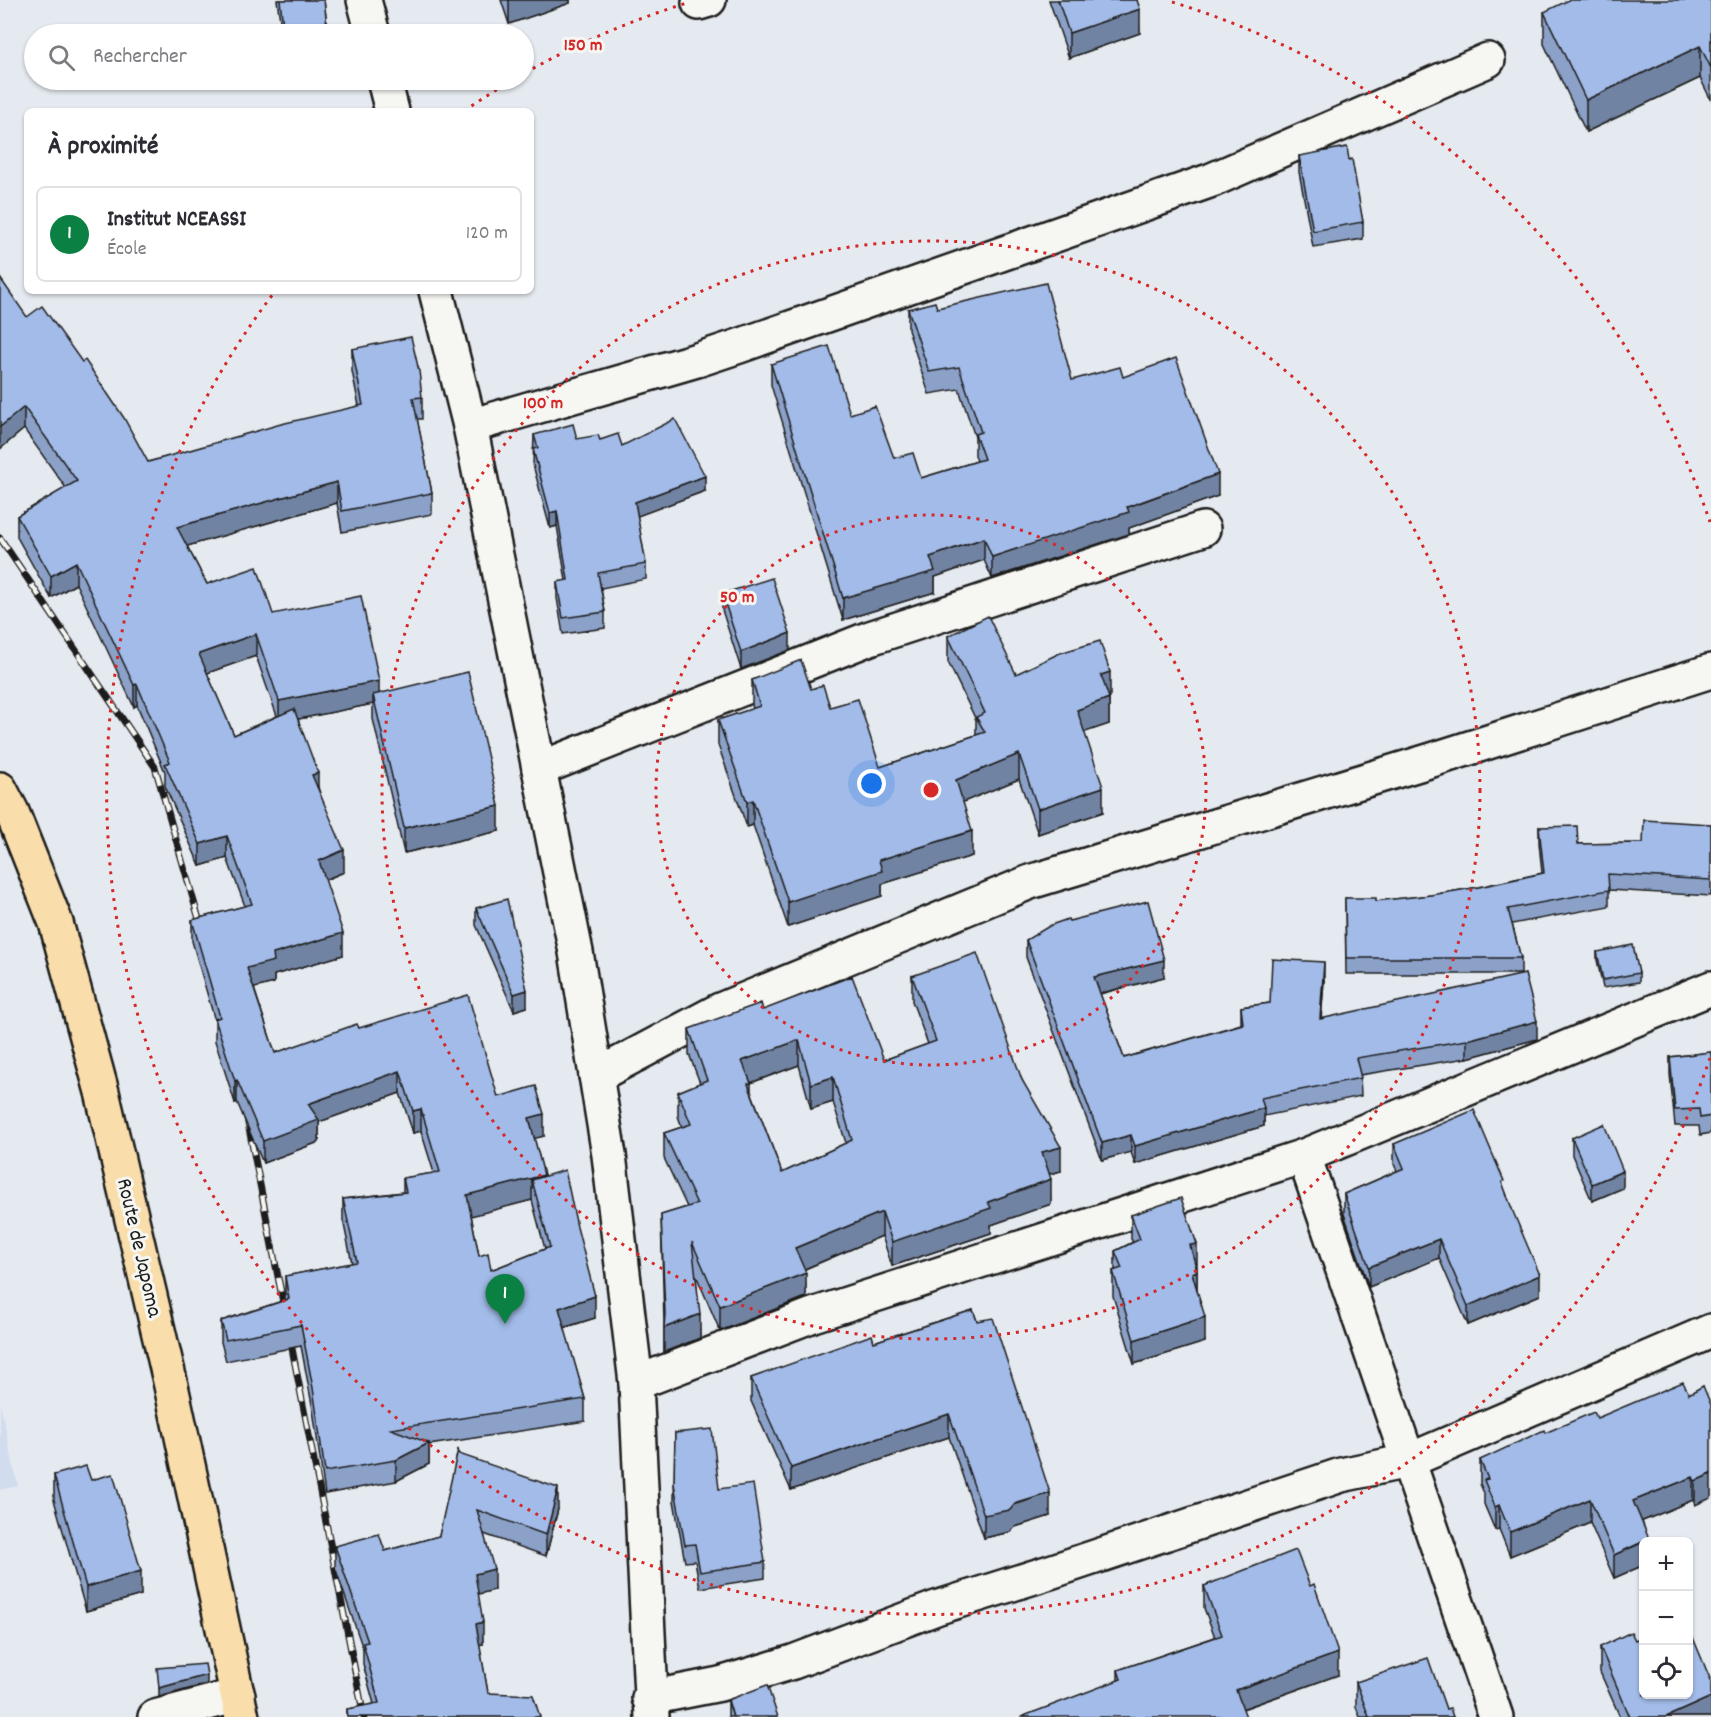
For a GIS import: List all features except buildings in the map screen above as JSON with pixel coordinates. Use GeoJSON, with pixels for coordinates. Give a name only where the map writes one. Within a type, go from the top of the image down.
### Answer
{"type":"FeatureCollection","features":[{"type":"Feature","properties":{"kind":"main road","name":"Route de Japoma"},"geometry":{"type":"LineString","coordinates":[[0,789],[12,812],[56,923],[102,1092],[170,1381],[240,1706]]}},
{"type":"Feature","properties":{"kind":"street"},"geometry":{"type":"LineString","coordinates":[[364,0],[370,24]]}},
{"type":"Feature","properties":{"kind":"street"},"geometry":{"type":"LineString","coordinates":[[470,426],[707,357],[1201,184],[1488,60]]}},
{"type":"Feature","properties":{"kind":"street"},"geometry":{"type":"LineString","coordinates":[[387,90],[391,108]]}},
{"type":"Feature","properties":{"kind":"street"},"geometry":{"type":"LineString","coordinates":[[437,294],[470,426],[576,952],[609,1155],[636,1383],[651,1707],[793,1662],[936,1608],[1341,1475],[1408,1461],[1711,1331]]}},
{"type":"Feature","properties":{"kind":"street"},"geometry":{"type":"LineString","coordinates":[[539,769],[870,638],[1203,528]]}},
{"type":"Feature","properties":{"kind":"street"},"geometry":{"type":"LineString","coordinates":[[596,1076],[720,1010],[1030,882],[1432,760],[1711,671]]}},
{"type":"Feature","properties":{"kind":"street"},"geometry":{"type":"LineString","coordinates":[[636,1383],[813,1315],[1304,1156],[1711,988]]}},
{"type":"Feature","properties":{"kind":"street"},"geometry":{"type":"LineString","coordinates":[[1304,1156],[1496,1717]]}},
{"type":"Feature","properties":{"kind":"street"},"geometry":{"type":"LineString","coordinates":[[154,1717],[240,1706]]}},
{"type":"Feature","properties":{"kind":"shaded area"},"geometry":{"type":"Polygon","coordinates":[[[0,1404],[18,1486],[0,1490],[0,1404]]]}},
{"type":"Feature","properties":{"kind":"railway"},"geometry":{"type":"LineString","coordinates":[[0,538],[155,767],[203,933]]}},
{"type":"Feature","properties":{"kind":"railway"},"geometry":{"type":"LineString","coordinates":[[246,1113],[364,1717]]}},
{"type":"Feature","properties":{"kind":"place","name":"Institut NCEASSI"},"geometry":{"type":"Point","coordinates":[505,1324]}}]}
